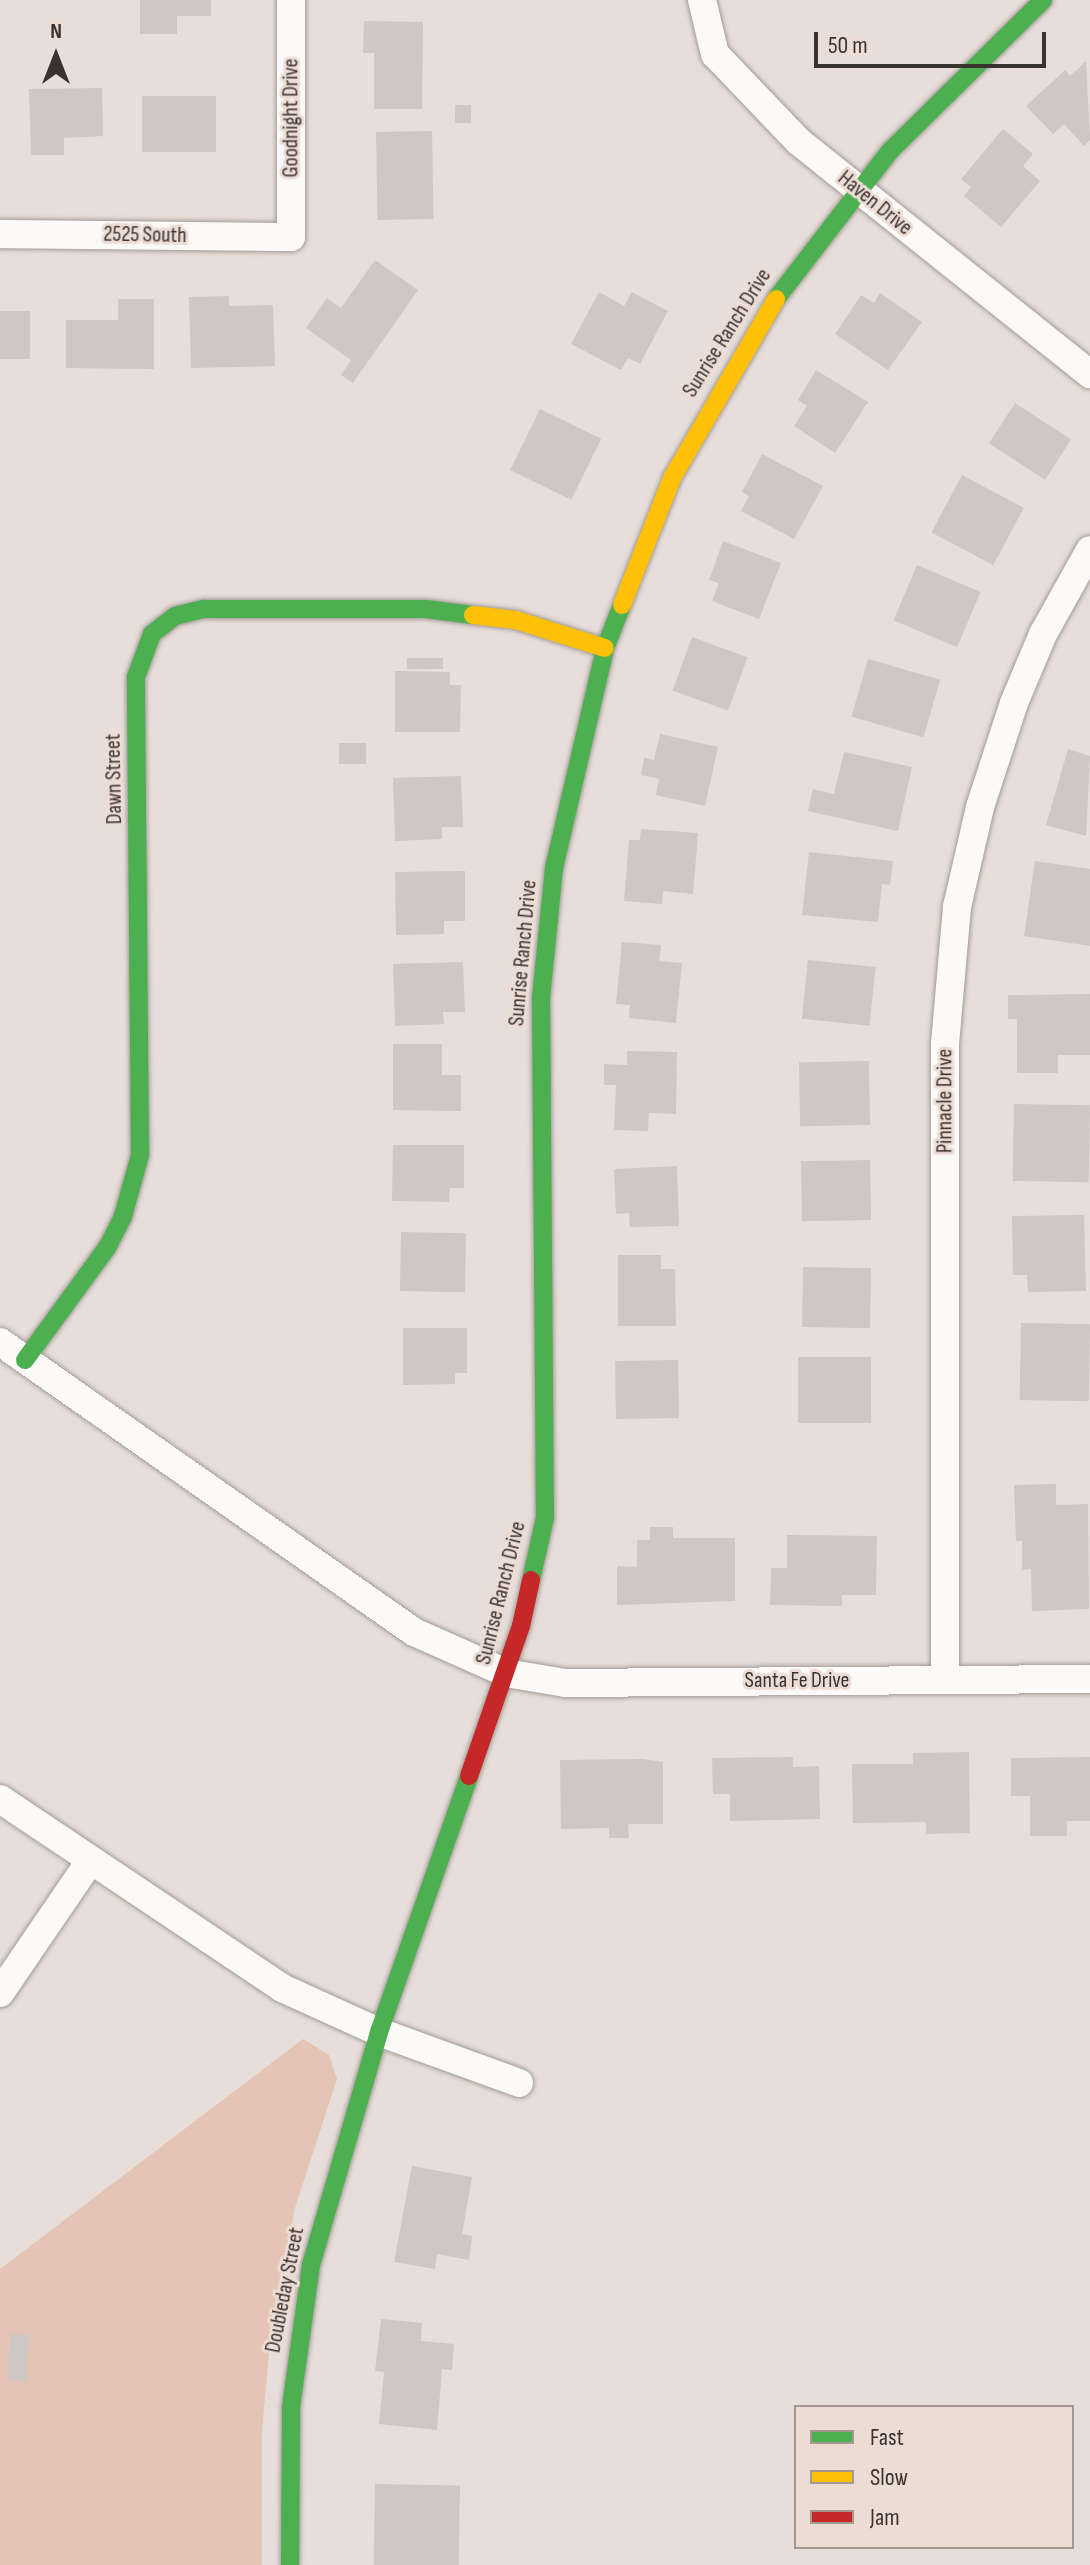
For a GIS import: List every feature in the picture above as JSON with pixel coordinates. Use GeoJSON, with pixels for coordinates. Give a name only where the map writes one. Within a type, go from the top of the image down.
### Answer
{"type":"FeatureCollection","features":[{"type":"Feature","properties":{"kind":"street","name":"Goodnight Drive"},"geometry":{"type":"LineString","coordinates":[[291,0],[291,237]]}},
{"type":"Feature","properties":{"kind":"street","name":"Haven Drive"},"geometry":{"type":"LineString","coordinates":[[702,0],[715,54],[798,141],[1090,374]]}},
{"type":"Feature","properties":{"kind":"street","name":"Sunrise Ranch Drive"},"geometry":{"type":"LineString","coordinates":[[379,2032],[506,1673],[535,1572],[546,1504],[539,1063],[548,912],[576,763],[605,648],[697,428],[766,312],[858,189],[939,98],[1043,0]]}},
{"type":"Feature","properties":{"kind":"street","name":"2525 South"},"geometry":{"type":"LineString","coordinates":[[0,234],[291,237]]}},
{"type":"Feature","properties":{"kind":"street","name":"Pinnacle Drive"},"geometry":{"type":"LineString","coordinates":[[945,1679],[945,1044],[957,907],[980,807],[1014,703],[1043,634],[1090,550]]}},
{"type":"Feature","properties":{"kind":"street","name":"Dawn Street"},"geometry":{"type":"LineString","coordinates":[[25,1360],[108,1246],[123,1216],[140,1155],[136,677],[152,634],[175,616],[204,609],[426,609],[495,615],[605,648]]}},
{"type":"Feature","properties":{"kind":"street","name":"Santa Fe Drive"},"geometry":{"type":"LineString","coordinates":[[0,1342],[414,1632],[506,1673],[565,1683],[1090,1679]]}},
{"type":"Feature","properties":{"kind":"street"},"geometry":{"type":"LineString","coordinates":[[0,1799],[236,1962],[379,2032],[519,2083]]}},
{"type":"Feature","properties":{"kind":"street"},"geometry":{"type":"LineString","coordinates":[[0,1993],[90,1861]]}},
{"type":"Feature","properties":{"kind":"street","name":"Doubleday Street"},"geometry":{"type":"LineString","coordinates":[[290,2565],[291,2407],[301,2317],[324,2213],[379,2032]]}},
{"type":"Feature","properties":{"kind":"shaded area"},"geometry":{"type":"Polygon","coordinates":[[[303,2039],[329,2055],[337,2079],[295,2208],[272,2319],[262,2431],[262,2565],[0,2565],[0,2269],[303,2039]]]}},
{"type":"Feature","properties":{"kind":"building"},"geometry":{"type":"Polygon","coordinates":[[[140,0],[211,0],[211,16],[177,16],[177,34],[140,34],[140,0]]]}},
{"type":"Feature","properties":{"kind":"building"},"geometry":{"type":"Polygon","coordinates":[[[364,21],[423,22],[422,109],[374,109],[374,53],[363,53],[364,21]]]}},
{"type":"Feature","properties":{"kind":"building"},"geometry":{"type":"Polygon","coordinates":[[[1086,61],[1090,140],[1084,146],[1064,124],[1053,134],[1026,106],[1065,70],[1070,76],[1086,61]]]}},
{"type":"Feature","properties":{"kind":"building"},"geometry":{"type":"Polygon","coordinates":[[[102,88],[103,136],[64,138],[64,155],[31,155],[29,89],[102,88]]]}},
{"type":"Feature","properties":{"kind":"building"},"geometry":{"type":"Polygon","coordinates":[[[142,96],[216,96],[216,152],[142,152],[142,96]]]}},
{"type":"Feature","properties":{"kind":"building"},"geometry":{"type":"Polygon","coordinates":[[[455,105],[471,105],[471,123],[455,123],[455,105]]]}},
{"type":"Feature","properties":{"kind":"building"},"geometry":{"type":"Polygon","coordinates":[[[1003,129],[1033,154],[1023,166],[1040,181],[1001,227],[964,196],[971,187],[961,179],[1003,129]]]}},
{"type":"Feature","properties":{"kind":"building"},"geometry":{"type":"Polygon","coordinates":[[[432,131],[434,219],[378,220],[376,132],[432,131]]]}},
{"type":"Feature","properties":{"kind":"building"},"geometry":{"type":"Polygon","coordinates":[[[375,260],[418,290],[353,383],[341,375],[351,360],[306,328],[327,298],[341,308],[375,260]]]}},
{"type":"Feature","properties":{"kind":"building"},"geometry":{"type":"Polygon","coordinates":[[[599,292],[624,306],[632,292],[668,311],[640,364],[628,358],[621,370],[571,344],[599,292]]]}},
{"type":"Feature","properties":{"kind":"building"},"geometry":{"type":"Polygon","coordinates":[[[880,293],[922,322],[888,370],[835,334],[861,295],[874,303],[880,293]]]}},
{"type":"Feature","properties":{"kind":"building"},"geometry":{"type":"Polygon","coordinates":[[[229,296],[229,306],[273,305],[275,366],[191,368],[189,297],[229,296]]]}},
{"type":"Feature","properties":{"kind":"building"},"geometry":{"type":"Polygon","coordinates":[[[118,299],[154,299],[154,369],[66,368],[66,320],[118,320],[118,299]]]}},
{"type":"Feature","properties":{"kind":"building"},"geometry":{"type":"Polygon","coordinates":[[[0,311],[30,311],[30,359],[0,359],[0,311]]]}},
{"type":"Feature","properties":{"kind":"building"},"geometry":{"type":"Polygon","coordinates":[[[816,370],[868,402],[835,453],[794,426],[807,406],[798,400],[816,370]]]}},
{"type":"Feature","properties":{"kind":"building"},"geometry":{"type":"Polygon","coordinates":[[[1015,403],[1071,439],[1045,480],[989,443],[1015,403]]]}},
{"type":"Feature","properties":{"kind":"building"},"geometry":{"type":"Polygon","coordinates":[[[540,409],[601,439],[571,500],[510,470],[540,409]]]}},
{"type":"Feature","properties":{"kind":"building"},"geometry":{"type":"Polygon","coordinates":[[[762,454],[823,486],[794,539],[741,511],[749,496],[742,492],[762,454]]]}},
{"type":"Feature","properties":{"kind":"building"},"geometry":{"type":"Polygon","coordinates":[[[962,475],[1024,508],[993,565],[931,532],[962,475]]]}},
{"type":"Feature","properties":{"kind":"building"},"geometry":{"type":"Polygon","coordinates":[[[723,541],[781,563],[759,619],[712,601],[719,583],[709,580],[723,541]]]}},
{"type":"Feature","properties":{"kind":"building"},"geometry":{"type":"Polygon","coordinates":[[[917,565],[981,592],[957,647],[894,620],[917,565]]]}},
{"type":"Feature","properties":{"kind":"building"},"geometry":{"type":"Polygon","coordinates":[[[692,637],[747,657],[728,711],[673,691],[692,637]]]}},
{"type":"Feature","properties":{"kind":"building"},"geometry":{"type":"Polygon","coordinates":[[[407,658],[443,658],[443,669],[407,669],[407,658]]]}},
{"type":"Feature","properties":{"kind":"building"},"geometry":{"type":"Polygon","coordinates":[[[868,659],[940,680],[924,737],[851,717],[868,659]]]}},
{"type":"Feature","properties":{"kind":"building"},"geometry":{"type":"Polygon","coordinates":[[[395,671],[450,672],[450,685],[461,685],[460,732],[395,732],[395,671]]]}},
{"type":"Feature","properties":{"kind":"building"},"geometry":{"type":"Polygon","coordinates":[[[660,734],[718,747],[705,806],[656,795],[659,779],[641,775],[644,758],[654,760],[660,734]]]}},
{"type":"Feature","properties":{"kind":"building"},"geometry":{"type":"Polygon","coordinates":[[[339,743],[366,743],[366,764],[339,764],[339,743]]]}},
{"type":"Feature","properties":{"kind":"building"},"geometry":{"type":"Polygon","coordinates":[[[1068,749],[1090,756],[1086,836],[1046,825],[1068,749]]]}},
{"type":"Feature","properties":{"kind":"building"},"geometry":{"type":"Polygon","coordinates":[[[844,752],[912,767],[898,831],[808,811],[813,789],[834,794],[844,752]]]}},
{"type":"Feature","properties":{"kind":"building"},"geometry":{"type":"Polygon","coordinates":[[[461,776],[463,827],[442,827],[442,839],[395,841],[393,778],[461,776]]]}},
{"type":"Feature","properties":{"kind":"building"},"geometry":{"type":"Polygon","coordinates":[[[641,829],[698,833],[693,894],[663,891],[662,904],[624,901],[629,840],[640,840],[641,829]]]}},
{"type":"Feature","properties":{"kind":"building"},"geometry":{"type":"Polygon","coordinates":[[[809,852],[893,861],[890,885],[882,884],[878,922],[802,915],[809,852]]]}},
{"type":"Feature","properties":{"kind":"building"},"geometry":{"type":"Polygon","coordinates":[[[1035,861],[1090,869],[1090,946],[1024,936],[1035,861]]]}},
{"type":"Feature","properties":{"kind":"building"},"geometry":{"type":"Polygon","coordinates":[[[465,871],[465,921],[444,921],[444,934],[396,935],[395,872],[465,871]]]}},
{"type":"Feature","properties":{"kind":"building"},"geometry":{"type":"Polygon","coordinates":[[[622,942],[661,945],[659,961],[682,963],[676,1023],[629,1018],[630,1005],[616,1004],[622,942]]]}},
{"type":"Feature","properties":{"kind":"building"},"geometry":{"type":"Polygon","coordinates":[[[808,960],[876,967],[869,1026],[802,1019],[808,960]]]}},
{"type":"Feature","properties":{"kind":"building"},"geometry":{"type":"Polygon","coordinates":[[[463,962],[465,1012],[443,1012],[444,1024],[395,1026],[393,964],[463,962]]]}},
{"type":"Feature","properties":{"kind":"building"},"geometry":{"type":"Polygon","coordinates":[[[1090,994],[1090,1055],[1058,1055],[1058,1073],[1017,1073],[1017,1019],[1008,1019],[1008,995],[1090,994]]]}},
{"type":"Feature","properties":{"kind":"building"},"geometry":{"type":"Polygon","coordinates":[[[393,1044],[442,1044],[442,1075],[461,1075],[461,1111],[393,1110],[393,1044]]]}},
{"type":"Feature","properties":{"kind":"building"},"geometry":{"type":"Polygon","coordinates":[[[627,1051],[677,1052],[676,1114],[649,1113],[648,1131],[614,1130],[616,1085],[604,1085],[604,1064],[627,1065],[627,1051]]]}},
{"type":"Feature","properties":{"kind":"building"},"geometry":{"type":"Polygon","coordinates":[[[869,1061],[870,1125],[800,1126],[799,1062],[869,1061]]]}},
{"type":"Feature","properties":{"kind":"building"},"geometry":{"type":"Polygon","coordinates":[[[1014,1104],[1090,1105],[1089,1182],[1013,1181],[1014,1104]]]}},
{"type":"Feature","properties":{"kind":"building"},"geometry":{"type":"Polygon","coordinates":[[[393,1145],[464,1145],[464,1188],[450,1188],[449,1202],[392,1201],[393,1145]]]}},
{"type":"Feature","properties":{"kind":"building"},"geometry":{"type":"Polygon","coordinates":[[[870,1160],[871,1220],[802,1221],[801,1161],[870,1160]]]}},
{"type":"Feature","properties":{"kind":"building"},"geometry":{"type":"Polygon","coordinates":[[[677,1166],[679,1226],[630,1227],[629,1213],[616,1214],[614,1169],[677,1166]]]}},
{"type":"Feature","properties":{"kind":"building"},"geometry":{"type":"Polygon","coordinates":[[[1084,1215],[1086,1291],[1028,1292],[1027,1275],[1013,1275],[1012,1216],[1084,1215]]]}},
{"type":"Feature","properties":{"kind":"building"},"geometry":{"type":"Polygon","coordinates":[[[401,1232],[466,1233],[465,1292],[400,1291],[401,1232]]]}},
{"type":"Feature","properties":{"kind":"building"},"geometry":{"type":"Polygon","coordinates":[[[618,1255],[661,1255],[661,1269],[675,1269],[676,1326],[618,1326],[618,1255]]]}},
{"type":"Feature","properties":{"kind":"building"},"geometry":{"type":"Polygon","coordinates":[[[803,1267],[871,1268],[870,1328],[802,1327],[803,1267]]]}},
{"type":"Feature","properties":{"kind":"building"},"geometry":{"type":"Polygon","coordinates":[[[1021,1323],[1090,1324],[1089,1401],[1020,1400],[1021,1323]]]}},
{"type":"Feature","properties":{"kind":"building"},"geometry":{"type":"Polygon","coordinates":[[[403,1328],[467,1328],[467,1373],[455,1373],[455,1384],[403,1385],[403,1328]]]}},
{"type":"Feature","properties":{"kind":"building"},"geometry":{"type":"Polygon","coordinates":[[[798,1357],[871,1357],[871,1423],[798,1423],[798,1357]]]}},
{"type":"Feature","properties":{"kind":"building"},"geometry":{"type":"Polygon","coordinates":[[[678,1360],[679,1418],[616,1419],[615,1361],[678,1360]]]}},
{"type":"Feature","properties":{"kind":"building"},"geometry":{"type":"Polygon","coordinates":[[[1056,1484],[1056,1505],[1088,1504],[1089,1609],[1032,1611],[1031,1569],[1022,1570],[1022,1541],[1016,1541],[1014,1485],[1056,1484]]]}},
{"type":"Feature","properties":{"kind":"building"},"geometry":{"type":"Polygon","coordinates":[[[650,1527],[673,1527],[673,1538],[735,1538],[735,1601],[617,1605],[617,1566],[637,1567],[637,1540],[650,1540],[650,1527]]]}},
{"type":"Feature","properties":{"kind":"building"},"geometry":{"type":"Polygon","coordinates":[[[787,1535],[877,1536],[876,1595],[842,1595],[842,1606],[770,1605],[771,1568],[787,1568],[787,1535]]]}},
{"type":"Feature","properties":{"kind":"building"},"geometry":{"type":"Polygon","coordinates":[[[969,1752],[970,1833],[926,1834],[926,1822],[853,1823],[852,1764],[913,1764],[913,1753],[969,1752]]]}},
{"type":"Feature","properties":{"kind":"building"},"geometry":{"type":"Polygon","coordinates":[[[793,1757],[793,1767],[819,1766],[820,1819],[730,1821],[730,1794],[713,1794],[712,1758],[793,1757]]]}},
{"type":"Feature","properties":{"kind":"building"},"geometry":{"type":"Polygon","coordinates":[[[1090,1757],[1090,1821],[1067,1821],[1067,1836],[1030,1836],[1030,1796],[1011,1796],[1011,1758],[1090,1757]]]}},
{"type":"Feature","properties":{"kind":"building"},"geometry":{"type":"Polygon","coordinates":[[[643,1759],[663,1762],[663,1824],[628,1824],[629,1838],[609,1838],[609,1828],[561,1829],[560,1760],[643,1759]]]}},
{"type":"Feature","properties":{"kind":"building"},"geometry":{"type":"Polygon","coordinates":[[[412,2166],[472,2177],[462,2234],[472,2236],[469,2260],[437,2254],[435,2269],[394,2262],[412,2166]]]}},
{"type":"Feature","properties":{"kind":"building"},"geometry":{"type":"Polygon","coordinates":[[[381,2319],[422,2323],[421,2341],[454,2344],[452,2370],[442,2369],[437,2430],[379,2424],[384,2372],[375,2371],[381,2319]]]}},
{"type":"Feature","properties":{"kind":"building"},"geometry":{"type":"Polygon","coordinates":[[[10,2334],[29,2335],[27,2381],[8,2380],[10,2334]]]}},
{"type":"Feature","properties":{"kind":"building"},"geometry":{"type":"Polygon","coordinates":[[[375,2484],[460,2485],[459,2565],[374,2565],[375,2484]]]}},
{"type":"Feature","properties":{"kind":"traffic: fast"},"geometry":{"type":"LineString","coordinates":[[776,299],[890,151],[1043,0]]}},
{"type":"Feature","properties":{"kind":"traffic: fast"},"geometry":{"type":"LineString","coordinates":[[531,1580],[545,1518],[541,998],[554,868],[605,648],[622,605]]}},
{"type":"Feature","properties":{"kind":"traffic: fast"},"geometry":{"type":"LineString","coordinates":[[25,1360],[108,1246],[123,1216],[140,1155],[136,677],[152,634],[175,616],[204,609],[426,609],[473,615]]}},
{"type":"Feature","properties":{"kind":"traffic: fast"},"geometry":{"type":"LineString","coordinates":[[290,2565],[291,2407],[311,2265],[379,2032],[469,1776]]}},
{"type":"Feature","properties":{"kind":"traffic: slow"},"geometry":{"type":"LineString","coordinates":[[622,605],[672,478],[776,299]]}},
{"type":"Feature","properties":{"kind":"traffic: slow"},"geometry":{"type":"LineString","coordinates":[[473,615],[516,620],[605,648]]}},
{"type":"Feature","properties":{"kind":"traffic: jam"},"geometry":{"type":"LineString","coordinates":[[469,1776],[521,1626],[531,1580]]}}]}
